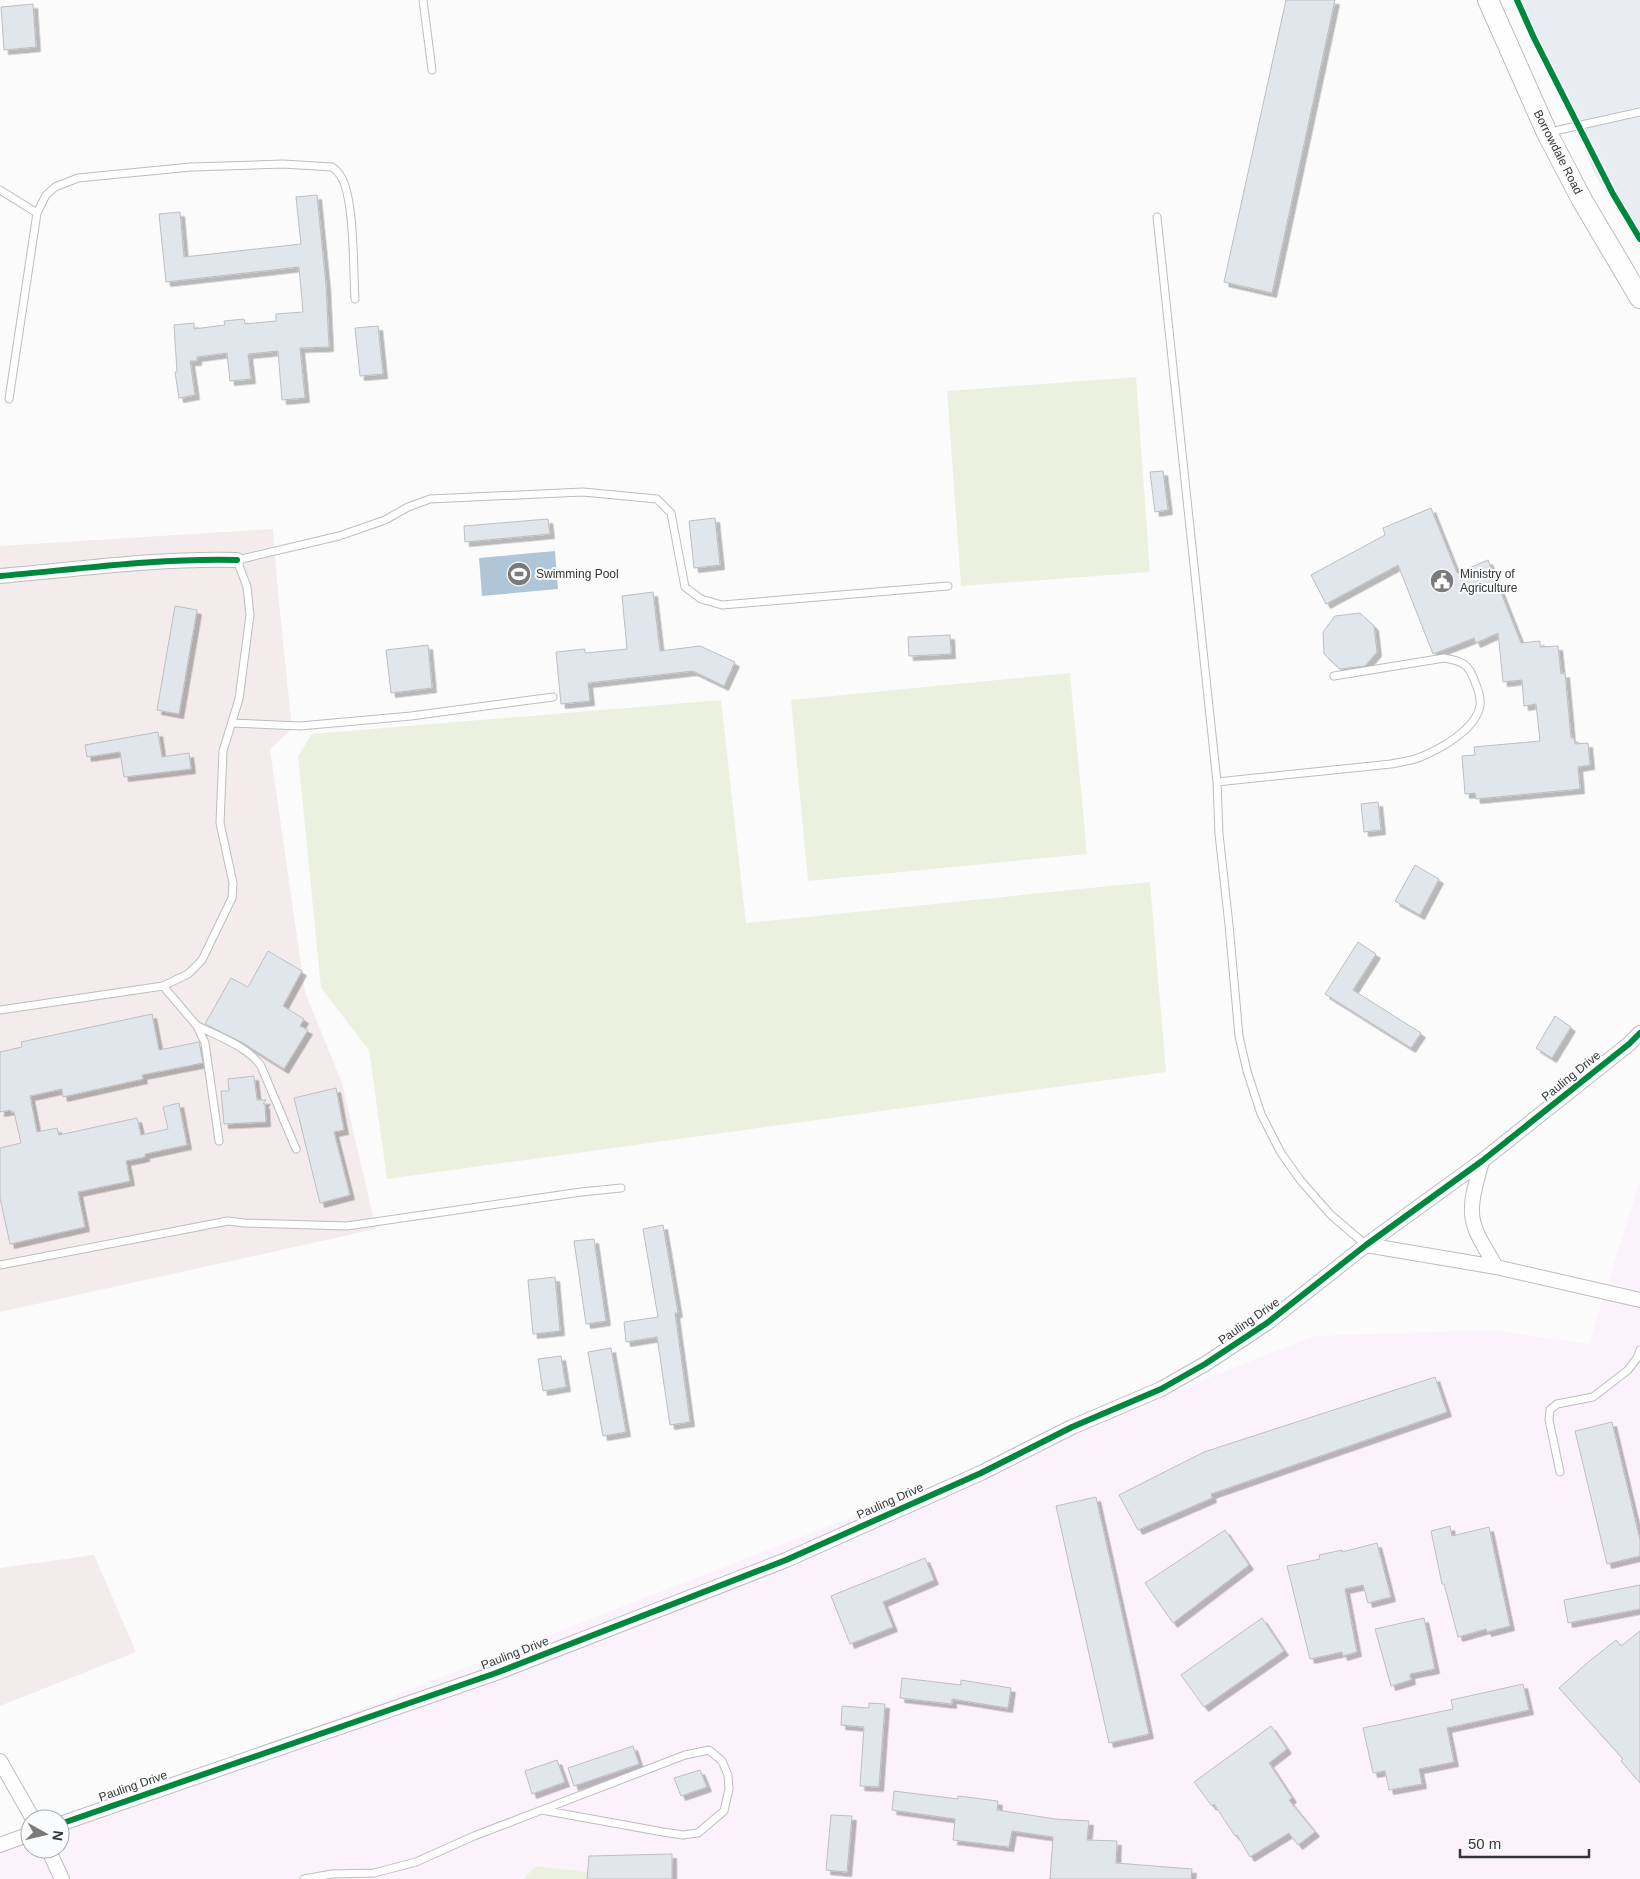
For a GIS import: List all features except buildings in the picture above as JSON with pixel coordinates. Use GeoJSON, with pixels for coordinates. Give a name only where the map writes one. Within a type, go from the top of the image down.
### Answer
{"type":"FeatureCollection","features":[{"type":"Feature","properties":{"kind":"main road","name":"Borrowdale Road"},"geometry":{"type":"LineString","coordinates":[[1488,0],[1547,133],[1582,200],[1640,298]]}},
{"type":"Feature","properties":{"kind":"street"},"geometry":{"type":"LineString","coordinates":[[0,576],[136,563],[211,559],[237,560]]}},
{"type":"Feature","properties":{"kind":"street","name":"Pauling Drive"},"geometry":{"type":"LineString","coordinates":[[70,1821],[496,1673],[795,1556],[980,1473],[1072,1427],[1161,1389],[1205,1364],[1268,1323],[1366,1245],[1482,1161],[1629,1044],[1640,1033]]}},
{"type":"Feature","properties":{"kind":"street"},"geometry":{"type":"LineString","coordinates":[[1482,1161],[1474,1193],[1472,1213],[1477,1232],[1496,1267]]}},
{"type":"Feature","properties":{"kind":"street"},"geometry":{"type":"LineString","coordinates":[[1366,1245],[1496,1267],[1640,1300]]}},
{"type":"Feature","properties":{"kind":"street"},"geometry":{"type":"LineString","coordinates":[[0,1761],[27,1809]]}},
{"type":"Feature","properties":{"kind":"street"},"geometry":{"type":"LineString","coordinates":[[0,1845],[20,1838]]}},
{"type":"Feature","properties":{"kind":"street"},"geometry":{"type":"LineString","coordinates":[[53,1859],[62,1879]]}},
{"type":"Feature","properties":{"kind":"lane"},"geometry":{"type":"LineString","coordinates":[[423,0],[432,70]]}},
{"type":"Feature","properties":{"kind":"lane"},"geometry":{"type":"LineString","coordinates":[[1547,133],[1640,112]]}},
{"type":"Feature","properties":{"kind":"lane"},"geometry":{"type":"LineString","coordinates":[[9,399],[37,213],[46,196],[55,188],[78,178],[191,167],[284,164],[332,167],[340,175],[350,206],[355,299]]}},
{"type":"Feature","properties":{"kind":"lane"},"geometry":{"type":"LineString","coordinates":[[0,190],[37,213]]}},
{"type":"Feature","properties":{"kind":"lane"},"geometry":{"type":"LineString","coordinates":[[1157,217],[1217,782],[1219,834],[1239,1036],[1247,1071],[1261,1114],[1281,1154],[1301,1181],[1331,1215],[1366,1245]]}},
{"type":"Feature","properties":{"kind":"lane"},"geometry":{"type":"LineString","coordinates":[[0,1010],[163,986],[188,974],[202,960],[232,898],[233,883],[220,823],[223,751],[239,699],[250,615],[247,587],[237,560],[339,536],[385,520],[408,507],[430,499],[583,492],[657,500],[671,513],[684,586],[701,598],[722,605],[948,586]]}},
{"type":"Feature","properties":{"kind":"lane"},"geometry":{"type":"LineString","coordinates":[[1217,782],[1391,764],[1416,759],[1440,748],[1467,728],[1478,714],[1479,692],[1474,677],[1466,665],[1457,660],[1444,658],[1334,676]]}},
{"type":"Feature","properties":{"kind":"lane"},"geometry":{"type":"LineString","coordinates":[[232,723],[300,726],[411,716],[553,697]]}},
{"type":"Feature","properties":{"kind":"lane"},"geometry":{"type":"LineString","coordinates":[[163,986],[197,1026],[205,1043],[219,1141]]}},
{"type":"Feature","properties":{"kind":"lane"},"geometry":{"type":"LineString","coordinates":[[197,1026],[248,1052],[261,1066],[296,1148]]}},
{"type":"Feature","properties":{"kind":"lane"},"geometry":{"type":"LineString","coordinates":[[0,1265],[228,1220],[244,1223],[347,1226],[581,1192],[621,1188]]}},
{"type":"Feature","properties":{"kind":"lane"},"geometry":{"type":"LineString","coordinates":[[1560,1472],[1550,1420],[1550,1410],[1558,1404],[1593,1397],[1628,1370],[1637,1358],[1640,1350]]}},
{"type":"Feature","properties":{"kind":"lane"},"geometry":{"type":"LineString","coordinates":[[304,1879],[332,1874],[374,1873],[416,1862],[474,1836],[685,1755],[709,1750],[722,1761],[728,1775],[729,1789],[724,1810],[698,1833],[683,1835],[542,1810]]}},
{"type":"Feature","properties":{"kind":"shaded area"},"geometry":{"type":"Polygon","coordinates":[[[1522,0],[1640,0],[1640,246],[1595,174],[1522,0]]]}},
{"type":"Feature","properties":{"kind":"shaded area"},"geometry":{"type":"Polygon","coordinates":[[[273,529],[292,729],[270,749],[305,992],[342,1083],[376,1229],[0,1312],[0,546],[273,529]]]}},
{"type":"Feature","properties":{"kind":"shaded area"},"geometry":{"type":"Polygon","coordinates":[[[1640,1180],[1640,1879],[645,1879],[536,1866],[523,1879],[0,1879],[0,1850],[20,1842],[20,1859],[70,1859],[70,1822],[1315,1336],[1491,1330],[1589,1344],[1640,1180]]]}},
{"type":"Feature","properties":{"kind":"shaded area"},"geometry":{"type":"Polygon","coordinates":[[[94,1555],[136,1652],[0,1706],[0,1568],[94,1555]]]}},
{"type":"Feature","properties":{"kind":"green space"},"geometry":{"type":"Polygon","coordinates":[[[1136,377],[1150,572],[961,586],[947,391],[1136,377]]]}},
{"type":"Feature","properties":{"kind":"green space"},"geometry":{"type":"Polygon","coordinates":[[[1070,673],[1087,854],[808,881],[791,700],[1070,673]]]}},
{"type":"Feature","properties":{"kind":"green space"},"geometry":{"type":"Polygon","coordinates":[[[721,700],[746,923],[1150,882],[1166,1072],[387,1179],[369,1050],[321,988],[298,756],[312,734],[721,700]]]}},
{"type":"Feature","properties":{"kind":"green space"},"geometry":{"type":"Polygon","coordinates":[[[536,1866],[644,1879],[523,1879],[536,1866]]]}},
{"type":"Feature","properties":{"kind":"water","name":"Swimming Pool"},"geometry":{"type":"Polygon","coordinates":[[[555,551],[558,589],[482,596],[479,558],[555,551]]]}},
{"type":"Feature","properties":{"kind":"cycle path"},"geometry":{"type":"LineString","coordinates":[[1517,0],[1534,38],[1613,194],[1640,239]]}},
{"type":"Feature","properties":{"kind":"cycle path"},"geometry":{"type":"LineString","coordinates":[[0,576],[148,562],[237,560]]}},
{"type":"Feature","properties":{"kind":"cycle path"},"geometry":{"type":"LineString","coordinates":[[70,1821],[496,1673],[786,1560],[981,1473],[1072,1427],[1161,1389],[1205,1364],[1267,1323],[1366,1245],[1482,1161],[1629,1044],[1640,1033]]}},
{"type":"Feature","properties":{"kind":"place","name":"Swimming Pool"},"geometry":{"type":"Point","coordinates":[519,574]}},
{"type":"Feature","properties":{"kind":"place","name":"Ministry of Agriculture"},"geometry":{"type":"Point","coordinates":[1442,581]}}]}
